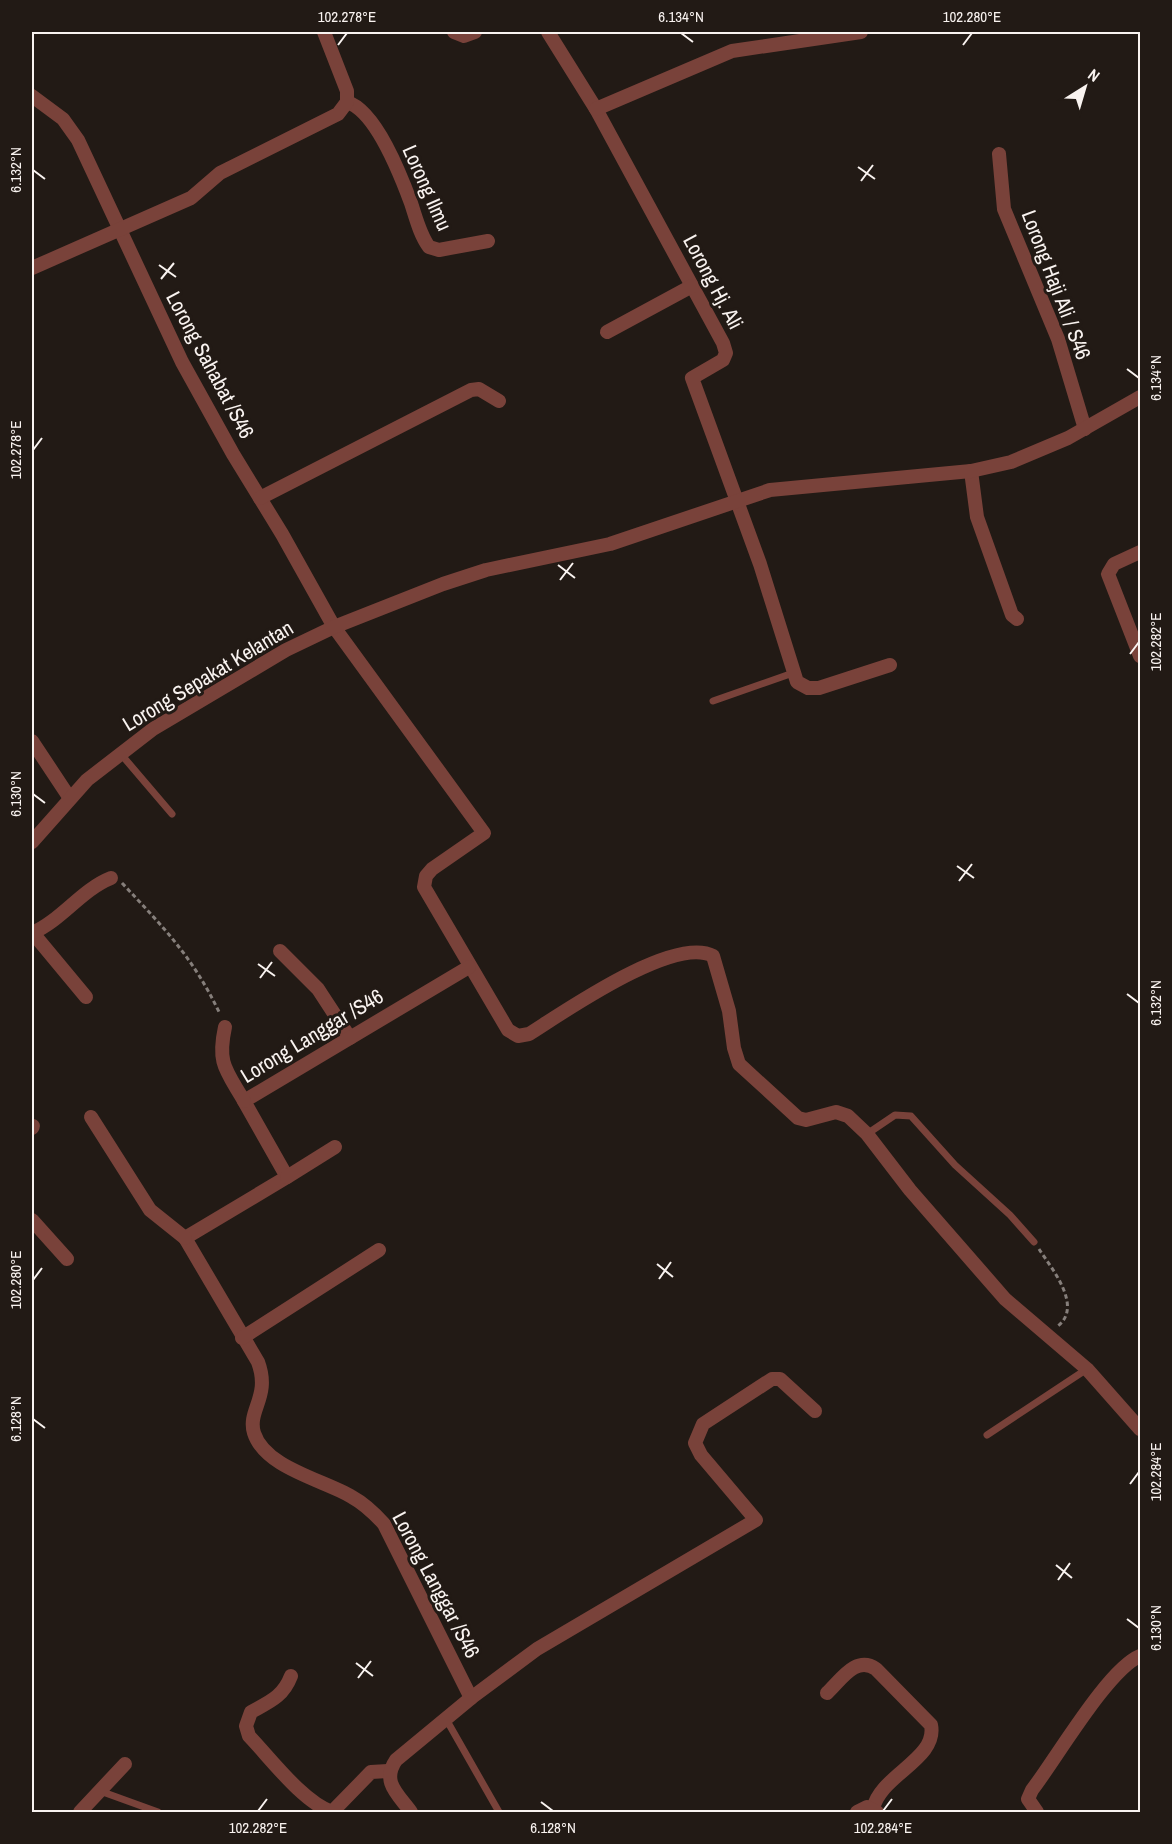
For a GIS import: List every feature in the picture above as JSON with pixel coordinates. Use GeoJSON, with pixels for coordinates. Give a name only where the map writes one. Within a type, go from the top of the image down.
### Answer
{"type":"FeatureCollection","features":[{"type":"Feature","properties":{"kind":"street"},"geometry":{"type":"LineString","coordinates":[[32,268],[191,198],[220,173],[338,114],[347,102],[347,92],[324,32]]}},
{"type":"Feature","properties":{"kind":"street"},"geometry":{"type":"LineString","coordinates":[[454,32],[464,36],[475,32]]}},
{"type":"Feature","properties":{"kind":"street","name":"Lorong Hj. Ali"},"geometry":{"type":"LineString","coordinates":[[548,32],[596,109],[726,353],[723,360],[692,378],[738,501]]}},
{"type":"Feature","properties":{"kind":"street"},"geometry":{"type":"LineString","coordinates":[[596,109],[732,51],[861,32]]}},
{"type":"Feature","properties":{"kind":"street","name":"Lorong Sahabat /S46"},"geometry":{"type":"LineString","coordinates":[[32,96],[63,119],[78,140],[182,362],[334,627]]}},
{"type":"Feature","properties":{"kind":"street","name":"Lorong Ilmu"},"geometry":{"type":"LineString","coordinates":[[347,102],[357,106],[365,113],[384,143],[429,247],[439,250],[488,241]]}},
{"type":"Feature","properties":{"kind":"street","name":"Lorong Haji Ali / S46"},"geometry":{"type":"LineString","coordinates":[[999,154],[1004,209],[1058,339],[1085,429]]}},
{"type":"Feature","properties":{"kind":"street"},"geometry":{"type":"LineString","coordinates":[[607,332],[692,286]]}},
{"type":"Feature","properties":{"kind":"street"},"geometry":{"type":"LineString","coordinates":[[260,498],[471,390],[479,389],[499,401]]}},
{"type":"Feature","properties":{"kind":"street","name":"Lorong Sepakat Kelantan"},"geometry":{"type":"LineString","coordinates":[[32,842],[69,797],[120,753],[153,729],[286,650],[334,627],[443,584],[486,570],[610,544],[770,490],[971,471],[1011,462],[1085,429],[1140,397]]}},
{"type":"Feature","properties":{"kind":"street"},"geometry":{"type":"LineString","coordinates":[[971,471],[977,517],[1012,615],[1017,619]]}},
{"type":"Feature","properties":{"kind":"street"},"geometry":{"type":"LineString","coordinates":[[738,501],[797,682],[808,688],[819,688],[890,665]]}},
{"type":"Feature","properties":{"kind":"street"},"geometry":{"type":"LineString","coordinates":[[1140,552],[1114,564],[1108,574],[1140,656]]}},
{"type":"Feature","properties":{"kind":"street"},"geometry":{"type":"LineString","coordinates":[[334,627],[484,833],[432,869],[426,876],[424,887],[508,1030],[518,1036],[524,1036],[628,972],[698,951],[713,956],[729,1011],[734,1048],[744,1071],[798,1118],[806,1120],[841,1112],[867,1134],[910,1190],[1005,1299],[1087,1369],[1140,1429]]}},
{"type":"Feature","properties":{"kind":"street"},"geometry":{"type":"LineString","coordinates":[[32,741],[69,797]]}},
{"type":"Feature","properties":{"kind":"street"},"geometry":{"type":"LineString","coordinates":[[86,997],[32,933],[48,926],[99,883],[111,878]]}},
{"type":"Feature","properties":{"kind":"street"},"geometry":{"type":"LineString","coordinates":[[280,951],[318,989],[350,1038]]}},
{"type":"Feature","properties":{"kind":"street","name":"Lorong Langgar /S46"},"geometry":{"type":"LineString","coordinates":[[287,1177],[244,1101],[469,967]]}},
{"type":"Feature","properties":{"kind":"street"},"geometry":{"type":"LineString","coordinates":[[225,1027],[220,1053],[223,1065],[244,1101]]}},
{"type":"Feature","properties":{"kind":"street"},"geometry":{"type":"LineString","coordinates":[[91,1118],[150,1210],[185,1238],[335,1147]]}},
{"type":"Feature","properties":{"kind":"street"},"geometry":{"type":"LineString","coordinates":[[32,1220],[67,1259]]}},
{"type":"Feature","properties":{"kind":"street","name":"Lorong Langgar /S46"},"geometry":{"type":"LineString","coordinates":[[185,1238],[263,1376],[264,1388],[252,1423],[254,1435],[266,1453],[289,1468],[352,1497],[371,1510],[384,1524],[471,1698]]}},
{"type":"Feature","properties":{"kind":"street"},"geometry":{"type":"LineString","coordinates":[[242,1338],[379,1250]]}},
{"type":"Feature","properties":{"kind":"street"},"geometry":{"type":"LineString","coordinates":[[411,1812],[388,1779],[388,1771],[396,1760],[471,1698],[537,1649],[756,1520],[701,1455],[695,1443],[703,1424],[772,1379],[780,1380],[815,1411]]}},
{"type":"Feature","properties":{"kind":"street"},"geometry":{"type":"LineString","coordinates":[[1037,1812],[1028,1799],[1032,1790],[1102,1692],[1130,1661],[1140,1656]]}},
{"type":"Feature","properties":{"kind":"street"},"geometry":{"type":"LineString","coordinates":[[827,1693],[855,1666],[868,1664],[876,1669],[931,1725],[932,1737],[928,1747],[882,1790],[875,1811],[867,1807],[857,1812]]}},
{"type":"Feature","properties":{"kind":"street"},"geometry":{"type":"LineString","coordinates":[[291,1676],[286,1689],[279,1696],[251,1712],[246,1726],[249,1736],[297,1786],[323,1809],[332,1812],[370,1772],[388,1771]]}},
{"type":"Feature","properties":{"kind":"street"},"geometry":{"type":"LineString","coordinates":[[80,1812],[125,1764]]}},
{"type":"Feature","properties":{"kind":"lane"},"geometry":{"type":"LineString","coordinates":[[713,700],[793,673]]}},
{"type":"Feature","properties":{"kind":"lane"},"geometry":{"type":"LineString","coordinates":[[120,753],[172,814]]}},
{"type":"Feature","properties":{"kind":"lane"},"geometry":{"type":"LineString","coordinates":[[867,1134],[895,1115],[911,1116],[955,1165],[1010,1215],[1034,1242]]}},
{"type":"Feature","properties":{"kind":"lane"},"geometry":{"type":"LineString","coordinates":[[987,1435],[1087,1369]]}},
{"type":"Feature","properties":{"kind":"lane"},"geometry":{"type":"LineString","coordinates":[[446,1719],[499,1812]]}},
{"type":"Feature","properties":{"kind":"lane"},"geometry":{"type":"LineString","coordinates":[[100,1791],[158,1812]]}},
{"type":"Feature","properties":{"kind":"path"},"geometry":{"type":"LineString","coordinates":[[111,878],[122,882],[178,943],[196,967],[225,1027]]}},
{"type":"Feature","properties":{"kind":"path"},"geometry":{"type":"LineString","coordinates":[[1034,1242],[1055,1273],[1069,1308],[1067,1318],[1047,1336]]}}]}
